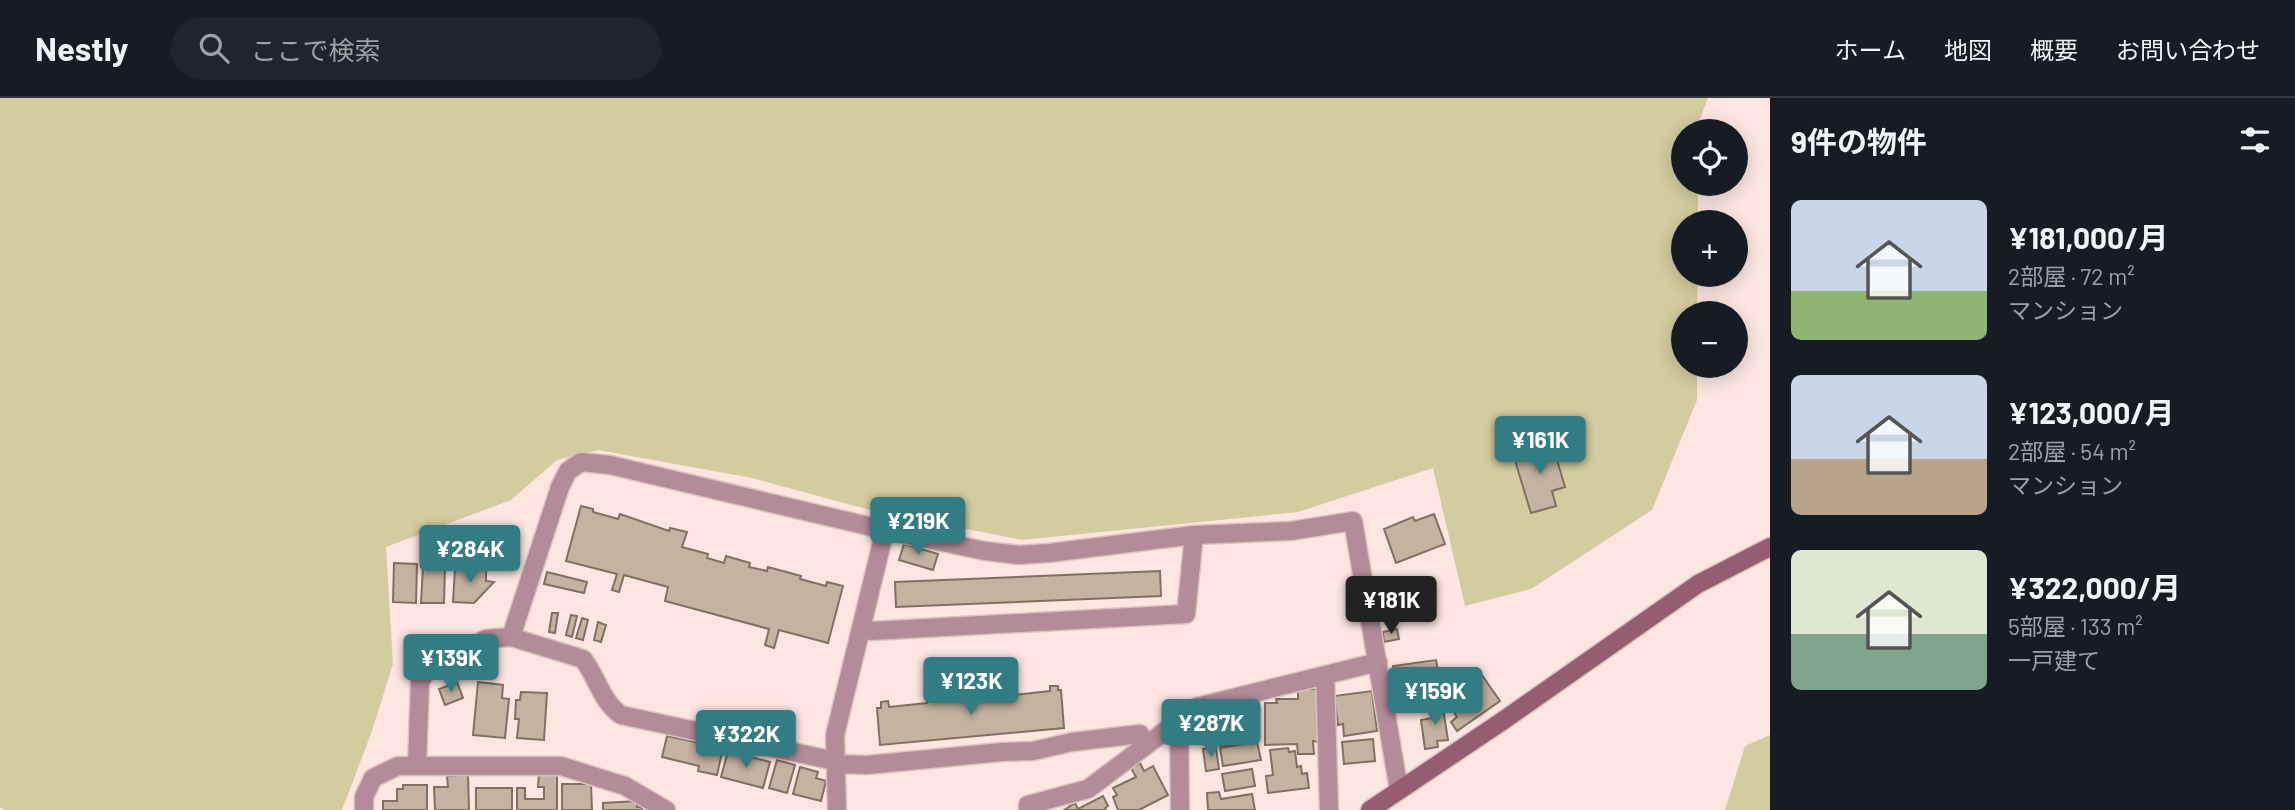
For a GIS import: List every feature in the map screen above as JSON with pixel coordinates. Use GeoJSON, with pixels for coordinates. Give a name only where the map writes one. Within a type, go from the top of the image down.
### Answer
{"type":"FeatureCollection","features":[{"type":"Feature","properties":{"kind":"street"},"geometry":{"type":"LineString","coordinates":[[511,637],[560,487],[568,471],[581,462],[610,465],[885,530],[985,551],[1019,555],[1049,554],[1194,535],[1291,531],[1353,521],[1399,790]]}},
{"type":"Feature","properties":{"kind":"street"},"geometry":{"type":"LineString","coordinates":[[837,810],[835,735],[885,530]]}},
{"type":"Feature","properties":{"kind":"street"},"geometry":{"type":"LineString","coordinates":[[871,631],[1186,614],[1194,535]]}},
{"type":"Feature","properties":{"kind":"street"},"geometry":{"type":"LineString","coordinates":[[1370,810],[1698,584],[1770,547]]}},
{"type":"Feature","properties":{"kind":"street"},"geometry":{"type":"LineString","coordinates":[[417,766],[421,681],[427,671],[486,639],[511,637],[583,659],[600,691],[621,716],[836,762],[867,765],[1033,751],[1072,742],[1140,734]]}},
{"type":"Feature","properties":{"kind":"street"},"geometry":{"type":"LineString","coordinates":[[1028,810],[1028,805],[1088,789],[1196,707],[1377,662]]}},
{"type":"Feature","properties":{"kind":"street"},"geometry":{"type":"LineString","coordinates":[[1325,675],[1329,810]]}},
{"type":"Feature","properties":{"kind":"street"},"geometry":{"type":"LineString","coordinates":[[1179,720],[1180,810]]}},
{"type":"Feature","properties":{"kind":"street"},"geometry":{"type":"LineString","coordinates":[[364,810],[364,797],[373,778],[398,766],[561,766],[625,786],[666,810]]}},
{"type":"Feature","properties":{"kind":"shaded area"},"geometry":{"type":"Polygon","coordinates":[[[0,98],[1708,98],[1700,119],[1671,119],[1671,196],[1698,196],[1698,210],[1671,210],[1671,287],[1698,287],[1697,301],[1671,301],[1671,378],[1697,378],[1697,400],[1652,510],[1531,589],[1465,606],[1433,468],[1298,512],[1022,540],[866,509],[752,478],[598,450],[557,460],[511,500],[386,547],[393,664],[372,731],[342,810],[4,810],[0,807],[0,98]]]}},
{"type":"Feature","properties":{"kind":"shaded area"},"geometry":{"type":"Polygon","coordinates":[[[1770,735],[1770,810],[1725,810],[1745,746],[1770,735]]]}},
{"type":"Feature","properties":{"kind":"building"},"geometry":{"type":"Polygon","coordinates":[[[1552,443],[1565,487],[1552,491],[1556,506],[1531,513],[1513,454],[1552,443]]]}},
{"type":"Feature","properties":{"kind":"building"},"geometry":{"type":"Polygon","coordinates":[[[581,506],[618,519],[620,514],[669,531],[670,528],[687,532],[682,547],[708,554],[707,558],[724,563],[726,556],[750,563],[749,567],[767,571],[768,567],[826,586],[827,582],[843,586],[828,643],[779,630],[774,648],[765,645],[769,629],[665,601],[668,587],[624,575],[619,592],[612,590],[617,574],[566,561],[581,506]]]}},
{"type":"Feature","properties":{"kind":"building"},"geometry":{"type":"Polygon","coordinates":[[[1434,514],[1445,544],[1396,563],[1384,529],[1413,517],[1415,521],[1434,514]]]}},
{"type":"Feature","properties":{"kind":"building"},"geometry":{"type":"Polygon","coordinates":[[[904,544],[938,554],[933,570],[899,560],[904,544]]]}},
{"type":"Feature","properties":{"kind":"building"},"geometry":{"type":"Polygon","coordinates":[[[394,563],[417,564],[416,603],[393,602],[394,563]]]}},
{"type":"Feature","properties":{"kind":"building"},"geometry":{"type":"Polygon","coordinates":[[[423,566],[445,567],[444,603],[421,603],[423,566]]]}},
{"type":"Feature","properties":{"kind":"building"},"geometry":{"type":"Polygon","coordinates":[[[455,568],[486,569],[486,581],[494,582],[474,603],[453,602],[455,568]]]}},
{"type":"Feature","properties":{"kind":"building"},"geometry":{"type":"Polygon","coordinates":[[[1160,571],[1161,596],[896,607],[895,582],[1160,571]]]}},
{"type":"Feature","properties":{"kind":"building"},"geometry":{"type":"Polygon","coordinates":[[[547,572],[587,582],[584,593],[544,584],[547,572]]]}},
{"type":"Feature","properties":{"kind":"building"},"geometry":{"type":"Polygon","coordinates":[[[552,613],[558,613],[555,633],[549,632],[552,613]]]}},
{"type":"Feature","properties":{"kind":"building"},"geometry":{"type":"Polygon","coordinates":[[[571,615],[577,616],[572,637],[566,635],[571,615]]]}},
{"type":"Feature","properties":{"kind":"building"},"geometry":{"type":"Polygon","coordinates":[[[582,618],[588,620],[583,640],[576,638],[582,618]]]}},
{"type":"Feature","properties":{"kind":"building"},"geometry":{"type":"Polygon","coordinates":[[[598,622],[606,625],[601,642],[594,640],[598,622]]]}},
{"type":"Feature","properties":{"kind":"building"},"geometry":{"type":"Polygon","coordinates":[[[1397,629],[1399,639],[1384,642],[1383,632],[1397,629]]]}},
{"type":"Feature","properties":{"kind":"building"},"geometry":{"type":"Polygon","coordinates":[[[1436,660],[1443,701],[1430,703],[1430,699],[1409,702],[1409,681],[1395,683],[1393,666],[1436,660]]]}},
{"type":"Feature","properties":{"kind":"building"},"geometry":{"type":"Polygon","coordinates":[[[1477,668],[1500,701],[1457,731],[1451,722],[1457,717],[1453,711],[1463,704],[1450,686],[1477,668]]]}},
{"type":"Feature","properties":{"kind":"building"},"geometry":{"type":"Polygon","coordinates":[[[457,682],[463,698],[445,705],[439,689],[457,682]]]}},
{"type":"Feature","properties":{"kind":"building"},"geometry":{"type":"Polygon","coordinates":[[[478,682],[503,685],[502,698],[509,699],[505,738],[473,735],[478,682]]]}},
{"type":"Feature","properties":{"kind":"building"},"geometry":{"type":"Polygon","coordinates":[[[1050,686],[1058,686],[1058,690],[1061,690],[1064,728],[880,745],[877,708],[881,708],[881,702],[888,701],[889,707],[927,703],[927,699],[946,697],[946,702],[987,698],[987,693],[1004,691],[1005,696],[1050,691],[1050,686]]]}},
{"type":"Feature","properties":{"kind":"building"},"geometry":{"type":"Polygon","coordinates":[[[1298,689],[1318,689],[1319,742],[1313,741],[1314,754],[1298,754],[1297,744],[1265,745],[1265,703],[1277,703],[1276,699],[1298,699],[1298,689]]]}},
{"type":"Feature","properties":{"kind":"building"},"geometry":{"type":"Polygon","coordinates":[[[1372,691],[1377,731],[1344,736],[1343,724],[1338,725],[1334,696],[1372,691]]]}},
{"type":"Feature","properties":{"kind":"building"},"geometry":{"type":"Polygon","coordinates":[[[521,692],[547,693],[544,740],[517,738],[519,719],[515,719],[516,700],[520,700],[521,692]]]}},
{"type":"Feature","properties":{"kind":"building"},"geometry":{"type":"Polygon","coordinates":[[[1259,699],[1257,739],[1221,747],[1219,742],[1212,744],[1207,718],[1217,716],[1216,709],[1259,699]]]}},
{"type":"Feature","properties":{"kind":"building"},"geometry":{"type":"Polygon","coordinates":[[[1442,702],[1448,740],[1437,741],[1438,747],[1425,749],[1421,720],[1432,718],[1430,704],[1442,702]]]}},
{"type":"Feature","properties":{"kind":"building"},"geometry":{"type":"Polygon","coordinates":[[[667,736],[723,748],[717,775],[698,771],[699,766],[662,757],[667,736]]]}},
{"type":"Feature","properties":{"kind":"building"},"geometry":{"type":"Polygon","coordinates":[[[1373,739],[1375,761],[1344,764],[1342,742],[1373,739]]]}},
{"type":"Feature","properties":{"kind":"building"},"geometry":{"type":"Polygon","coordinates":[[[1257,742],[1261,760],[1223,766],[1220,748],[1257,742]]]}},
{"type":"Feature","properties":{"kind":"building"},"geometry":{"type":"Polygon","coordinates":[[[1216,748],[1219,769],[1206,771],[1203,749],[1216,748]]]}},
{"type":"Feature","properties":{"kind":"building"},"geometry":{"type":"Polygon","coordinates":[[[1288,748],[1289,752],[1295,751],[1297,767],[1301,766],[1302,774],[1307,773],[1309,788],[1268,793],[1266,776],[1273,775],[1270,750],[1288,748]]]}},
{"type":"Feature","properties":{"kind":"building"},"geometry":{"type":"Polygon","coordinates":[[[728,751],[770,762],[763,788],[721,777],[728,751]]]}},
{"type":"Feature","properties":{"kind":"building"},"geometry":{"type":"Polygon","coordinates":[[[777,760],[795,765],[787,793],[769,788],[777,760]]]}},
{"type":"Feature","properties":{"kind":"building"},"geometry":{"type":"Polygon","coordinates":[[[1140,763],[1144,771],[1153,766],[1168,795],[1139,810],[1118,810],[1113,797],[1117,795],[1113,788],[1136,777],[1131,768],[1140,763]]]}},
{"type":"Feature","properties":{"kind":"building"},"geometry":{"type":"Polygon","coordinates":[[[800,767],[818,772],[816,778],[826,781],[821,801],[793,794],[800,767]]]}},
{"type":"Feature","properties":{"kind":"building"},"geometry":{"type":"Polygon","coordinates":[[[1252,769],[1255,786],[1225,791],[1222,774],[1252,769]]]}},
{"type":"Feature","properties":{"kind":"building"},"geometry":{"type":"Polygon","coordinates":[[[539,773],[557,773],[557,810],[517,810],[517,788],[525,788],[525,799],[544,799],[544,787],[538,787],[539,773]]]}},
{"type":"Feature","properties":{"kind":"building"},"geometry":{"type":"Polygon","coordinates":[[[468,775],[469,810],[435,810],[434,787],[448,787],[447,776],[468,775]]]}},
{"type":"Feature","properties":{"kind":"building"},"geometry":{"type":"Polygon","coordinates":[[[562,784],[591,784],[592,810],[562,810],[562,784]]]}},
{"type":"Feature","properties":{"kind":"building"},"geometry":{"type":"Polygon","coordinates":[[[403,785],[427,785],[427,810],[383,810],[383,801],[397,801],[397,789],[403,789],[403,785]]]}},
{"type":"Feature","properties":{"kind":"building"},"geometry":{"type":"Polygon","coordinates":[[[476,788],[512,788],[512,810],[476,810],[476,788]]]}},
{"type":"Feature","properties":{"kind":"building"},"geometry":{"type":"Polygon","coordinates":[[[1219,792],[1221,799],[1252,794],[1255,810],[1208,810],[1207,793],[1219,792]]]}},
{"type":"Feature","properties":{"kind":"building"},"geometry":{"type":"Polygon","coordinates":[[[1103,796],[1108,806],[1106,810],[1064,810],[1075,803],[1078,809],[1103,796]]]}},
{"type":"Feature","properties":{"kind":"building"},"geometry":{"type":"Polygon","coordinates":[[[637,801],[637,807],[642,807],[642,810],[603,810],[603,803],[637,801]]]}}]}
